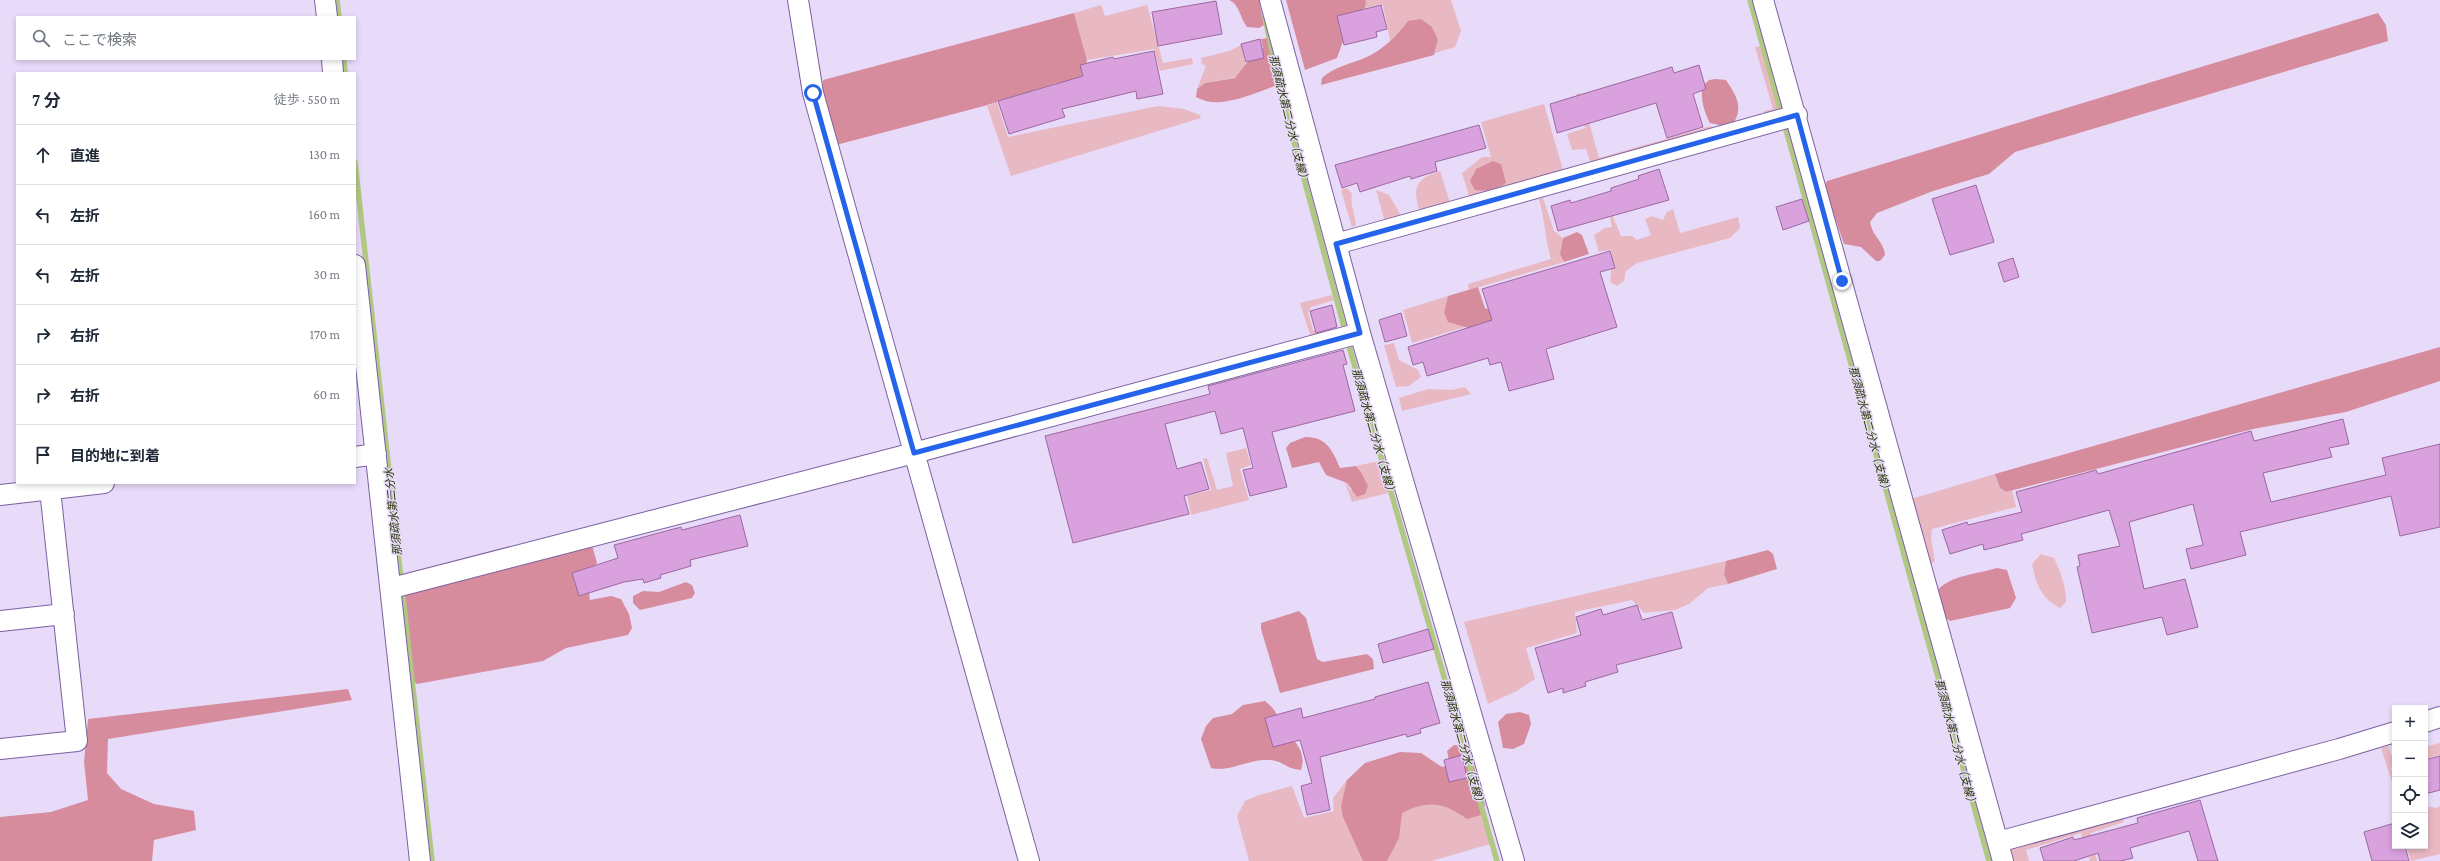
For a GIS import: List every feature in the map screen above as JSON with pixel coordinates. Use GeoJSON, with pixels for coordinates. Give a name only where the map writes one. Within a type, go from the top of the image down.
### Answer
{"type":"FeatureCollection","features":[{"type":"Feature","properties":{"kind":"street"},"geometry":{"type":"LineString","coordinates":[[325,0],[327,16]]}},
{"type":"Feature","properties":{"kind":"street"},"geometry":{"type":"LineString","coordinates":[[798,0],[813,93],[1029,861]]}},
{"type":"Feature","properties":{"kind":"street"},"geometry":{"type":"LineString","coordinates":[[1270,0],[1360,333],[1514,861]]}},
{"type":"Feature","properties":{"kind":"street"},"geometry":{"type":"LineString","coordinates":[[1763,0],[1797,115],[2000,852],[2392,733]]}},
{"type":"Feature","properties":{"kind":"street"},"geometry":{"type":"LineString","coordinates":[[332,60],[333,72]]}},
{"type":"Feature","properties":{"kind":"street"},"geometry":{"type":"LineString","coordinates":[[1336,244],[1797,115]]}},
{"type":"Feature","properties":{"kind":"street"},"geometry":{"type":"LineString","coordinates":[[356,274],[392,588],[420,861]]}},
{"type":"Feature","properties":{"kind":"street"},"geometry":{"type":"LineString","coordinates":[[392,588],[914,453],[1360,333]]}},
{"type":"Feature","properties":{"kind":"street"},"geometry":{"type":"LineString","coordinates":[[356,457],[376,454]]}},
{"type":"Feature","properties":{"kind":"street"},"geometry":{"type":"LineString","coordinates":[[0,495],[95,484]]}},
{"type":"Feature","properties":{"kind":"street"},"geometry":{"type":"LineString","coordinates":[[0,749],[77,741],[50,489]]}},
{"type":"Feature","properties":{"kind":"street"},"geometry":{"type":"LineString","coordinates":[[0,621],[64,614]]}},
{"type":"Feature","properties":{"kind":"street"},"geometry":{"type":"LineString","coordinates":[[2428,721],[2440,718]]}},
{"type":"Feature","properties":{"kind":"shaded area"},"geometry":{"type":"Polygon","coordinates":[[[1229,0],[1259,0],[1264,25],[1259,28],[1247,27],[1238,8],[1229,0]]]}},
{"type":"Feature","properties":{"kind":"shaded area"},"geometry":{"type":"Polygon","coordinates":[[[1286,0],[1366,1],[1365,8],[1352,16],[1337,58],[1305,70],[1286,0]]]}},
{"type":"Feature","properties":{"kind":"shaded area"},"geometry":{"type":"Polygon","coordinates":[[[1365,0],[1451,0],[1461,31],[1455,47],[1435,53],[1438,40],[1408,21],[1399,34],[1390,40],[1383,6],[1380,4],[1365,8],[1365,0]]]}},
{"type":"Feature","properties":{"kind":"shaded area"},"geometry":{"type":"Polygon","coordinates":[[[1101,5],[1105,16],[1147,5],[1163,63],[1192,58],[1193,64],[1160,71],[1154,49],[1087,60],[1074,13],[1101,5]]]}},
{"type":"Feature","properties":{"kind":"shaded area"},"geometry":{"type":"Polygon","coordinates":[[[1074,13],[1087,60],[1085,82],[1065,95],[1057,83],[984,106],[836,145],[822,89],[823,80],[1074,13]]]}},
{"type":"Feature","properties":{"kind":"shaded area"},"geometry":{"type":"Polygon","coordinates":[[[2378,13],[2386,25],[2388,41],[2015,152],[1989,174],[1933,191],[1877,213],[1870,222],[1873,232],[1883,246],[1885,255],[1880,261],[1876,261],[1861,247],[1844,244],[1824,186],[1827,181],[2378,13]]]}},
{"type":"Feature","properties":{"kind":"shaded area"},"geometry":{"type":"Polygon","coordinates":[[[1421,19],[1432,27],[1438,40],[1434,55],[1321,85],[1322,78],[1327,74],[1373,54],[1389,42],[1408,21],[1421,19]]]}},
{"type":"Feature","properties":{"kind":"shaded area"},"geometry":{"type":"Polygon","coordinates":[[[1268,38],[1278,85],[1248,96],[1226,101],[1205,101],[1196,97],[1197,89],[1205,83],[1235,78],[1246,64],[1263,48],[1261,39],[1268,38]]]}},
{"type":"Feature","properties":{"kind":"shaded area"},"geometry":{"type":"Polygon","coordinates":[[[1241,45],[1246,64],[1237,77],[1205,83],[1197,89],[1206,66],[1202,64],[1201,58],[1229,51],[1241,45]]]}},
{"type":"Feature","properties":{"kind":"shaded area"},"geometry":{"type":"Polygon","coordinates":[[[1760,46],[1778,109],[1765,115],[1764,111],[1773,109],[1755,47],[1760,46]]]}},
{"type":"Feature","properties":{"kind":"shaded area"},"geometry":{"type":"Polygon","coordinates":[[[1709,80],[1726,80],[1736,96],[1738,112],[1733,124],[1724,126],[1710,123],[1706,114],[1703,106],[1702,87],[1709,80]]]}},
{"type":"Feature","properties":{"kind":"shaded area"},"geometry":{"type":"Polygon","coordinates":[[[1581,93],[1599,158],[1711,126],[1712,131],[1591,164],[1586,149],[1572,150],[1567,134],[1585,128],[1576,94],[1581,93]]]}},
{"type":"Feature","properties":{"kind":"shaded area"},"geometry":{"type":"Polygon","coordinates":[[[997,102],[1008,137],[1158,106],[1184,109],[1200,115],[1201,118],[1011,176],[987,106],[997,102]]]}},
{"type":"Feature","properties":{"kind":"shaded area"},"geometry":{"type":"Polygon","coordinates":[[[1544,104],[1563,170],[1474,197],[1469,196],[1462,173],[1482,157],[1491,157],[1481,122],[1544,104]]]}},
{"type":"Feature","properties":{"kind":"shaded area"},"geometry":{"type":"Polygon","coordinates":[[[1493,161],[1501,164],[1506,183],[1491,190],[1475,190],[1470,181],[1476,169],[1493,161]]]}},
{"type":"Feature","properties":{"kind":"shaded area"},"geometry":{"type":"Polygon","coordinates":[[[1440,171],[1450,203],[1420,212],[1416,197],[1418,186],[1425,177],[1440,171]]]}},
{"type":"Feature","properties":{"kind":"shaded area"},"geometry":{"type":"Polygon","coordinates":[[[1347,188],[1352,194],[1356,225],[1352,227],[1341,190],[1347,188]]]}},
{"type":"Feature","properties":{"kind":"shaded area"},"geometry":{"type":"Polygon","coordinates":[[[1376,190],[1389,195],[1402,217],[1385,222],[1376,190]]]}},
{"type":"Feature","properties":{"kind":"shaded area"},"geometry":{"type":"Polygon","coordinates":[[[1543,198],[1554,231],[1563,238],[1560,254],[1564,262],[1469,290],[1468,284],[1551,259],[1539,199],[1543,198]]]}},
{"type":"Feature","properties":{"kind":"shaded area"},"geometry":{"type":"Polygon","coordinates":[[[1673,209],[1680,233],[1738,217],[1740,228],[1730,238],[1637,263],[1626,271],[1624,281],[1617,286],[1610,282],[1612,261],[1611,250],[1599,252],[1594,235],[1605,228],[1612,227],[1610,219],[1612,214],[1621,236],[1632,236],[1637,240],[1651,235],[1645,219],[1652,216],[1663,220],[1667,212],[1673,209]]]}},
{"type":"Feature","properties":{"kind":"shaded area"},"geometry":{"type":"Polygon","coordinates":[[[1577,232],[1582,235],[1589,254],[1564,262],[1560,254],[1563,238],[1577,232]]]}},
{"type":"Feature","properties":{"kind":"shaded area"},"geometry":{"type":"Polygon","coordinates":[[[1478,287],[1485,308],[1496,311],[1501,324],[1472,329],[1448,322],[1444,312],[1448,296],[1478,287]]]}},
{"type":"Feature","properties":{"kind":"shaded area"},"geometry":{"type":"Polygon","coordinates":[[[1332,295],[1334,300],[1311,307],[1308,312],[1313,330],[1318,333],[1341,327],[1342,332],[1311,338],[1300,303],[1332,295]]]}},
{"type":"Feature","properties":{"kind":"shaded area"},"geometry":{"type":"Polygon","coordinates":[[[1448,296],[1444,312],[1465,327],[1412,343],[1403,310],[1448,296]]]}},
{"type":"Feature","properties":{"kind":"shaded area"},"geometry":{"type":"Polygon","coordinates":[[[1394,343],[1399,360],[1418,370],[1421,377],[1409,386],[1396,387],[1384,345],[1394,343]]]}},
{"type":"Feature","properties":{"kind":"shaded area"},"geometry":{"type":"Polygon","coordinates":[[[2440,347],[2440,381],[2346,412],[2253,429],[2006,492],[2000,488],[1995,474],[2440,347]]]}},
{"type":"Feature","properties":{"kind":"shaded area"},"geometry":{"type":"Polygon","coordinates":[[[1465,387],[1471,394],[1402,411],[1399,398],[1428,389],[1452,390],[1465,387]]]}},
{"type":"Feature","properties":{"kind":"shaded area"},"geometry":{"type":"Polygon","coordinates":[[[1305,437],[1318,439],[1328,446],[1335,456],[1340,468],[1356,466],[1361,472],[1368,486],[1365,494],[1357,497],[1347,483],[1326,475],[1319,462],[1292,468],[1286,448],[1290,443],[1305,437]]]}},
{"type":"Feature","properties":{"kind":"shaded area"},"geometry":{"type":"Polygon","coordinates":[[[1246,448],[1251,465],[1240,469],[1249,500],[1191,515],[1187,496],[1211,490],[1203,459],[1207,458],[1217,490],[1233,486],[1226,453],[1246,448]]]}},
{"type":"Feature","properties":{"kind":"shaded area"},"geometry":{"type":"Polygon","coordinates":[[[1379,461],[1388,493],[1352,502],[1344,480],[1351,491],[1361,472],[1356,466],[1379,461]]]}},
{"type":"Feature","properties":{"kind":"shaded area"},"geometry":{"type":"Polygon","coordinates":[[[1995,474],[2000,488],[2006,492],[2012,490],[2016,507],[1932,529],[1931,539],[1935,561],[1931,564],[1928,562],[1911,499],[1995,474]]]}},
{"type":"Feature","properties":{"kind":"shaded area"},"geometry":{"type":"Polygon","coordinates":[[[592,545],[597,563],[587,576],[590,600],[611,596],[621,599],[629,614],[632,628],[628,635],[566,648],[543,661],[417,684],[408,675],[399,595],[592,545]]]}},
{"type":"Feature","properties":{"kind":"shaded area"},"geometry":{"type":"Polygon","coordinates":[[[1768,550],[1773,554],[1777,569],[1728,584],[1724,574],[1726,561],[1768,550]]]}},
{"type":"Feature","properties":{"kind":"shaded area"},"geometry":{"type":"Polygon","coordinates":[[[2041,554],[2054,558],[2061,574],[2066,602],[2060,608],[2048,600],[2040,590],[2035,578],[2032,564],[2041,554]]]}},
{"type":"Feature","properties":{"kind":"shaded area"},"geometry":{"type":"Polygon","coordinates":[[[1726,561],[1724,574],[1728,584],[1708,588],[1689,604],[1675,610],[1644,613],[1632,600],[1575,612],[1577,633],[1526,648],[1535,679],[1517,691],[1488,704],[1464,622],[1726,561]]]}},
{"type":"Feature","properties":{"kind":"shaded area"},"geometry":{"type":"Polygon","coordinates":[[[1997,568],[2007,570],[2016,598],[2010,608],[1950,621],[1941,614],[1936,592],[1942,586],[1964,576],[1997,568]]]}},
{"type":"Feature","properties":{"kind":"shaded area"},"geometry":{"type":"Polygon","coordinates":[[[686,582],[692,585],[695,593],[692,598],[640,610],[633,603],[633,596],[643,591],[659,592],[686,582]]]}},
{"type":"Feature","properties":{"kind":"shaded area"},"geometry":{"type":"Polygon","coordinates":[[[1299,611],[1306,618],[1317,659],[1323,662],[1367,654],[1373,659],[1374,669],[1280,693],[1261,629],[1261,623],[1299,611]]]}},
{"type":"Feature","properties":{"kind":"shaded area"},"geometry":{"type":"Polygon","coordinates":[[[348,689],[352,700],[108,739],[107,773],[121,789],[154,804],[194,811],[196,830],[154,840],[152,861],[0,861],[0,817],[51,812],[88,800],[84,762],[88,719],[348,689]]]}},
{"type":"Feature","properties":{"kind":"shaded area"},"geometry":{"type":"Polygon","coordinates":[[[1265,701],[1270,705],[1282,725],[1299,748],[1302,758],[1301,770],[1270,760],[1257,761],[1224,769],[1211,768],[1201,739],[1206,726],[1213,718],[1232,714],[1243,705],[1265,701]]]}},
{"type":"Feature","properties":{"kind":"shaded area"},"geometry":{"type":"Polygon","coordinates":[[[1520,712],[1529,715],[1531,724],[1524,744],[1513,749],[1503,748],[1498,722],[1506,714],[1520,712]]]}},
{"type":"Feature","properties":{"kind":"shaded area"},"geometry":{"type":"Polygon","coordinates":[[[2440,743],[2440,755],[2428,758],[2428,746],[2440,743]]]}},
{"type":"Feature","properties":{"kind":"shaded area"},"geometry":{"type":"Polygon","coordinates":[[[1454,745],[1468,746],[1485,805],[1481,815],[1467,819],[1450,809],[1435,805],[1420,806],[1411,809],[1402,813],[1399,838],[1387,861],[1363,861],[1343,817],[1341,806],[1347,780],[1365,763],[1400,752],[1421,753],[1442,767],[1450,765],[1447,751],[1454,745]]]}},
{"type":"Feature","properties":{"kind":"shaded area"},"geometry":{"type":"Polygon","coordinates":[[[2388,746],[2392,757],[2392,782],[2381,748],[2388,746]]]}},
{"type":"Feature","properties":{"kind":"shaded area"},"geometry":{"type":"Polygon","coordinates":[[[1347,780],[1359,822],[1474,791],[1490,844],[1432,861],[1249,861],[1237,816],[1245,801],[1259,795],[1292,786],[1304,818],[1334,811],[1333,798],[1347,780]]]}},
{"type":"Feature","properties":{"kind":"shaded area"},"geometry":{"type":"Polygon","coordinates":[[[2428,806],[2437,808],[2440,806],[2440,854],[2411,861],[2407,849],[2428,849],[2428,806]]]}},
{"type":"Feature","properties":{"kind":"shaded area"},"geometry":{"type":"Polygon","coordinates":[[[2122,815],[2124,822],[2091,833],[2097,861],[2090,861],[2081,833],[2026,850],[2029,861],[2012,861],[2010,851],[2014,846],[2122,815]]]}},
{"type":"Feature","properties":{"kind":"building"},"geometry":{"type":"Polygon","coordinates":[[[1216,1],[1222,34],[1158,46],[1152,12],[1216,1]]]}},
{"type":"Feature","properties":{"kind":"building"},"geometry":{"type":"Polygon","coordinates":[[[1381,5],[1387,29],[1376,32],[1377,37],[1344,45],[1337,16],[1381,5]]]}},
{"type":"Feature","properties":{"kind":"building"},"geometry":{"type":"Polygon","coordinates":[[[1260,39],[1264,58],[1246,62],[1241,44],[1260,39]]]}},
{"type":"Feature","properties":{"kind":"building"},"geometry":{"type":"Polygon","coordinates":[[[1154,51],[1163,94],[1137,99],[1136,91],[1062,109],[1065,117],[1009,134],[998,101],[1083,76],[1080,65],[1113,57],[1114,59],[1154,51]]]}},
{"type":"Feature","properties":{"kind":"building"},"geometry":{"type":"Polygon","coordinates":[[[1699,65],[1706,89],[1693,94],[1703,127],[1667,138],[1656,103],[1557,133],[1550,104],[1672,67],[1674,73],[1699,65]]]}},
{"type":"Feature","properties":{"kind":"building"},"geometry":{"type":"Polygon","coordinates":[[[1479,125],[1486,148],[1435,162],[1437,171],[1411,179],[1410,176],[1360,192],[1357,183],[1342,188],[1335,165],[1479,125]]]}},
{"type":"Feature","properties":{"kind":"building"},"geometry":{"type":"Polygon","coordinates":[[[1659,169],[1669,200],[1558,231],[1551,206],[1570,200],[1571,203],[1611,191],[1611,188],[1639,179],[1638,176],[1659,169]]]}},
{"type":"Feature","properties":{"kind":"building"},"geometry":{"type":"Polygon","coordinates":[[[1976,185],[1994,242],[1950,255],[1932,199],[1976,185]]]}},
{"type":"Feature","properties":{"kind":"building"},"geometry":{"type":"Polygon","coordinates":[[[1802,199],[1809,221],[1783,230],[1776,207],[1802,199]]]}},
{"type":"Feature","properties":{"kind":"building"},"geometry":{"type":"Polygon","coordinates":[[[1610,251],[1615,268],[1600,272],[1617,327],[1546,349],[1554,379],[1509,391],[1501,362],[1490,365],[1488,358],[1427,376],[1423,362],[1413,365],[1408,347],[1492,320],[1482,289],[1610,251]]]}},
{"type":"Feature","properties":{"kind":"building"},"geometry":{"type":"Polygon","coordinates":[[[2013,258],[2019,277],[2004,282],[1998,263],[2013,258]]]}},
{"type":"Feature","properties":{"kind":"building"},"geometry":{"type":"Polygon","coordinates":[[[1332,305],[1337,327],[1316,333],[1310,311],[1332,305]]]}},
{"type":"Feature","properties":{"kind":"building"},"geometry":{"type":"Polygon","coordinates":[[[1401,313],[1407,336],[1385,342],[1379,320],[1401,313]]]}},
{"type":"Feature","properties":{"kind":"building"},"geometry":{"type":"Polygon","coordinates":[[[1343,350],[1347,364],[1343,365],[1355,411],[1272,432],[1287,487],[1250,496],[1243,470],[1253,468],[1243,428],[1221,434],[1215,411],[1165,424],[1177,469],[1201,462],[1209,489],[1184,496],[1189,514],[1073,543],[1045,436],[1210,394],[1208,386],[1343,350]]]}},
{"type":"Feature","properties":{"kind":"building"},"geometry":{"type":"Polygon","coordinates":[[[2343,419],[2349,444],[2329,448],[2332,457],[2263,473],[2271,502],[2386,475],[2382,458],[2440,444],[2440,527],[2400,536],[2391,496],[2240,532],[2246,555],[2191,569],[2186,549],[2203,545],[2193,504],[2129,522],[2144,589],[2185,579],[2198,627],[2167,635],[2162,617],[2092,633],[2077,567],[2080,566],[2078,555],[2120,546],[2109,510],[2021,534],[2023,540],[1984,550],[1983,544],[1950,554],[1942,530],[1967,522],[1968,525],[2022,512],[2016,492],[2096,470],[2098,474],[2251,431],[2254,441],[2343,419]]]}},
{"type":"Feature","properties":{"kind":"building"},"geometry":{"type":"Polygon","coordinates":[[[740,515],[748,546],[690,560],[691,566],[660,575],[661,578],[644,583],[643,579],[624,582],[579,596],[572,573],[618,558],[614,545],[681,527],[682,530],[740,515]]]}},
{"type":"Feature","properties":{"kind":"building"},"geometry":{"type":"Polygon","coordinates":[[[1637,605],[1642,620],[1672,612],[1682,648],[1616,665],[1618,672],[1585,682],[1586,686],[1563,693],[1563,688],[1548,693],[1535,648],[1581,635],[1576,617],[1601,609],[1603,615],[1637,605]]]}},
{"type":"Feature","properties":{"kind":"building"},"geometry":{"type":"Polygon","coordinates":[[[1428,629],[1434,649],[1383,663],[1378,644],[1428,629]]]}},
{"type":"Feature","properties":{"kind":"building"},"geometry":{"type":"Polygon","coordinates":[[[1428,682],[1440,723],[1420,729],[1421,733],[1407,737],[1406,734],[1320,757],[1330,810],[1307,815],[1301,786],[1312,783],[1300,740],[1273,747],[1265,718],[1301,708],[1303,718],[1375,699],[1375,697],[1428,682]]]}},
{"type":"Feature","properties":{"kind":"building"},"geometry":{"type":"Polygon","coordinates":[[[1462,755],[1467,778],[1449,782],[1444,760],[1462,755]]]}},
{"type":"Feature","properties":{"kind":"building"},"geometry":{"type":"Polygon","coordinates":[[[2440,756],[2440,790],[2428,793],[2428,777],[2428,759],[2440,756]]]}},
{"type":"Feature","properties":{"kind":"building"},"geometry":{"type":"Polygon","coordinates":[[[2200,800],[2218,861],[2198,861],[2189,831],[2130,848],[2133,858],[2121,861],[2100,861],[2098,853],[2074,861],[2044,861],[2040,848],[2073,837],[2074,840],[2138,823],[2137,818],[2200,800]]]}},
{"type":"Feature","properties":{"kind":"building"},"geometry":{"type":"Polygon","coordinates":[[[2392,824],[2392,849],[2406,849],[2409,861],[2372,861],[2364,832],[2392,824]]]}},
{"type":"Feature","properties":{"kind":"waterway","name":"那須疏水第二分水"},"geometry":{"type":"LineString","coordinates":[[337,0],[339,16]]}},
{"type":"Feature","properties":{"kind":"waterway","name":"那須疏水第二分水（支線）"},"geometry":{"type":"LineString","coordinates":[[1750,0],[1989,861]]}},
{"type":"Feature","properties":{"kind":"waterway","name":"那須疏水第二分水（支線）"},"geometry":{"type":"LineString","coordinates":[[1265,18],[1283,101],[1351,353],[1497,861]]}},
{"type":"Feature","properties":{"kind":"waterway","name":"那須疏水第二分水"},"geometry":{"type":"LineString","coordinates":[[344,60],[345,72]]}},
{"type":"Feature","properties":{"kind":"waterway","name":"那須疏水第二分水"},"geometry":{"type":"LineString","coordinates":[[356,171],[432,861]]}},
{"type":"Feature","properties":{"kind":"route"},"geometry":{"type":"LineString","coordinates":[[813,93],[914,453],[1360,333],[1336,244],[1797,115],[1842,281]]}}]}
